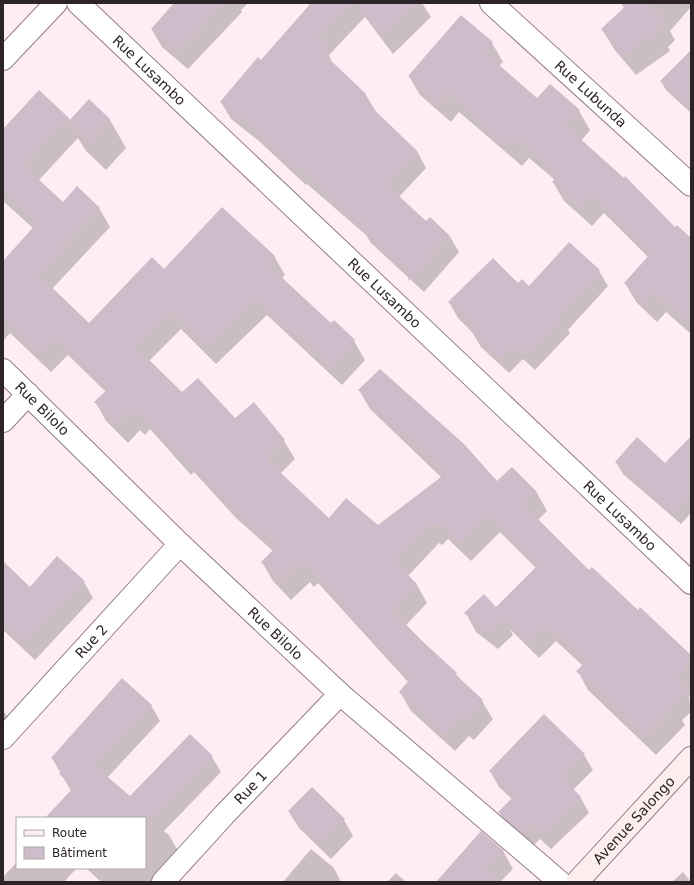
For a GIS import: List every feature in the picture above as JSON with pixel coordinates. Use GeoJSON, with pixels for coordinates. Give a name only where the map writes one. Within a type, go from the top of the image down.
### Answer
{"type":"FeatureCollection","features":[{"type":"Feature","properties":{"kind":"street"},"geometry":{"type":"LineString","coordinates":[[3,58],[56,3]]}},
{"type":"Feature","properties":{"kind":"street","name":"Rue Lusambo"},"geometry":{"type":"LineString","coordinates":[[78,3],[691,583]]}},
{"type":"Feature","properties":{"kind":"street","name":"Rue Lubunda"},"geometry":{"type":"LineString","coordinates":[[491,3],[691,185]]}},
{"type":"Feature","properties":{"kind":"street","name":"Rue Bilolo"},"geometry":{"type":"LineString","coordinates":[[3,370],[180,544],[340,694],[560,882]]}},
{"type":"Feature","properties":{"kind":"street"},"geometry":{"type":"LineString","coordinates":[[3,421],[28,394]]}},
{"type":"Feature","properties":{"kind":"street","name":"Rue 2"},"geometry":{"type":"LineString","coordinates":[[3,738],[180,544]]}},
{"type":"Feature","properties":{"kind":"street","name":"Rue 1"},"geometry":{"type":"LineString","coordinates":[[164,882],[224,815],[340,694]]}},
{"type":"Feature","properties":{"kind":"street","name":"Avenue Salongo"},"geometry":{"type":"LineString","coordinates":[[577,882],[691,758]]}},
{"type":"Feature","properties":{"kind":"building"},"geometry":{"type":"Polygon","coordinates":[[[174,3],[225,3],[177,53],[151,29],[174,3]]]}},
{"type":"Feature","properties":{"kind":"building"},"geometry":{"type":"Polygon","coordinates":[[[311,3],[352,3],[318,39],[325,46],[321,51],[366,94],[362,98],[417,151],[386,184],[426,221],[430,217],[449,235],[408,281],[408,270],[360,226],[362,224],[297,167],[296,168],[249,125],[220,102],[258,57],[261,60],[311,3]]]}},
{"type":"Feature","properties":{"kind":"building"},"geometry":{"type":"Polygon","coordinates":[[[356,3],[418,3],[382,37],[356,3]]]}},
{"type":"Feature","properties":{"kind":"building"},"geometry":{"type":"Polygon","coordinates":[[[629,3],[649,3],[664,19],[657,27],[659,30],[623,55],[601,29],[629,3]]]}},
{"type":"Feature","properties":{"kind":"building"},"geometry":{"type":"Polygon","coordinates":[[[461,15],[493,42],[484,52],[537,98],[550,84],[580,110],[566,126],[624,178],[625,176],[675,227],[677,225],[691,238],[691,325],[655,294],[646,303],[624,283],[651,253],[593,195],[581,208],[552,182],[558,175],[518,140],[511,148],[448,94],[439,103],[408,76],[461,15]]]}},
{"type":"Feature","properties":{"kind":"building"},"geometry":{"type":"Polygon","coordinates":[[[691,50],[691,111],[660,81],[691,50]]]}},
{"type":"Feature","properties":{"kind":"building"},"geometry":{"type":"Polygon","coordinates":[[[39,90],[69,118],[24,166],[63,202],[77,186],[100,208],[38,274],[89,323],[152,257],[164,269],[222,207],[275,256],[267,264],[331,323],[334,320],[355,340],[331,367],[256,297],[205,346],[169,311],[135,346],[182,392],[198,378],[235,418],[254,402],[285,440],[266,459],[329,518],[346,498],[378,525],[445,474],[358,390],[380,369],[464,444],[497,481],[512,467],[537,492],[524,505],[589,570],[592,567],[638,610],[640,607],[691,655],[691,658],[678,679],[687,689],[672,702],[675,706],[645,737],[576,671],[586,662],[545,624],[528,640],[498,611],[503,616],[487,632],[464,613],[484,594],[496,607],[539,564],[489,514],[460,543],[437,521],[430,528],[428,525],[394,561],[417,584],[392,610],[419,638],[457,673],[456,675],[483,700],[463,722],[458,718],[444,733],[399,692],[410,679],[307,566],[303,569],[298,564],[280,582],[261,562],[277,546],[225,500],[183,454],[180,457],[139,411],[134,417],[129,412],[117,425],[94,402],[109,388],[57,337],[40,355],[3,319],[3,261],[37,223],[3,193],[3,129],[39,90]]]}},
{"type":"Feature","properties":{"kind":"building"},"geometry":{"type":"Polygon","coordinates":[[[89,99],[110,119],[89,142],[68,122],[89,99]]]}},
{"type":"Feature","properties":{"kind":"building"},"geometry":{"type":"Polygon","coordinates":[[[569,242],[600,270],[559,315],[562,318],[526,356],[514,344],[499,358],[471,331],[474,328],[448,302],[493,258],[518,283],[522,279],[529,286],[569,242]]]}},
{"type":"Feature","properties":{"kind":"building"},"geometry":{"type":"Polygon","coordinates":[[[691,436],[691,493],[674,513],[615,462],[637,437],[665,463],[691,436]]]}},
{"type":"Feature","properties":{"kind":"building"},"geometry":{"type":"Polygon","coordinates":[[[57,556],[85,581],[25,644],[3,624],[3,561],[30,587],[57,556]]]}},
{"type":"Feature","properties":{"kind":"building"},"geometry":{"type":"Polygon","coordinates":[[[122,678],[152,705],[95,766],[130,796],[190,734],[213,756],[154,817],[155,818],[46,817],[74,787],[59,774],[63,768],[51,758],[122,678]]]}},
{"type":"Feature","properties":{"kind":"building"},"geometry":{"type":"Polygon","coordinates":[[[544,714],[585,754],[562,777],[581,797],[542,834],[531,824],[522,833],[498,812],[515,795],[489,771],[544,714]]]}},
{"type":"Feature","properties":{"kind":"building"},"geometry":{"type":"Polygon","coordinates":[[[312,787],[345,819],[321,843],[288,811],[312,787]]]}},
{"type":"Feature","properties":{"kind":"building"},"geometry":{"type":"Polygon","coordinates":[[[481,831],[504,851],[486,868],[503,882],[436,882],[481,831]]]}}]}
